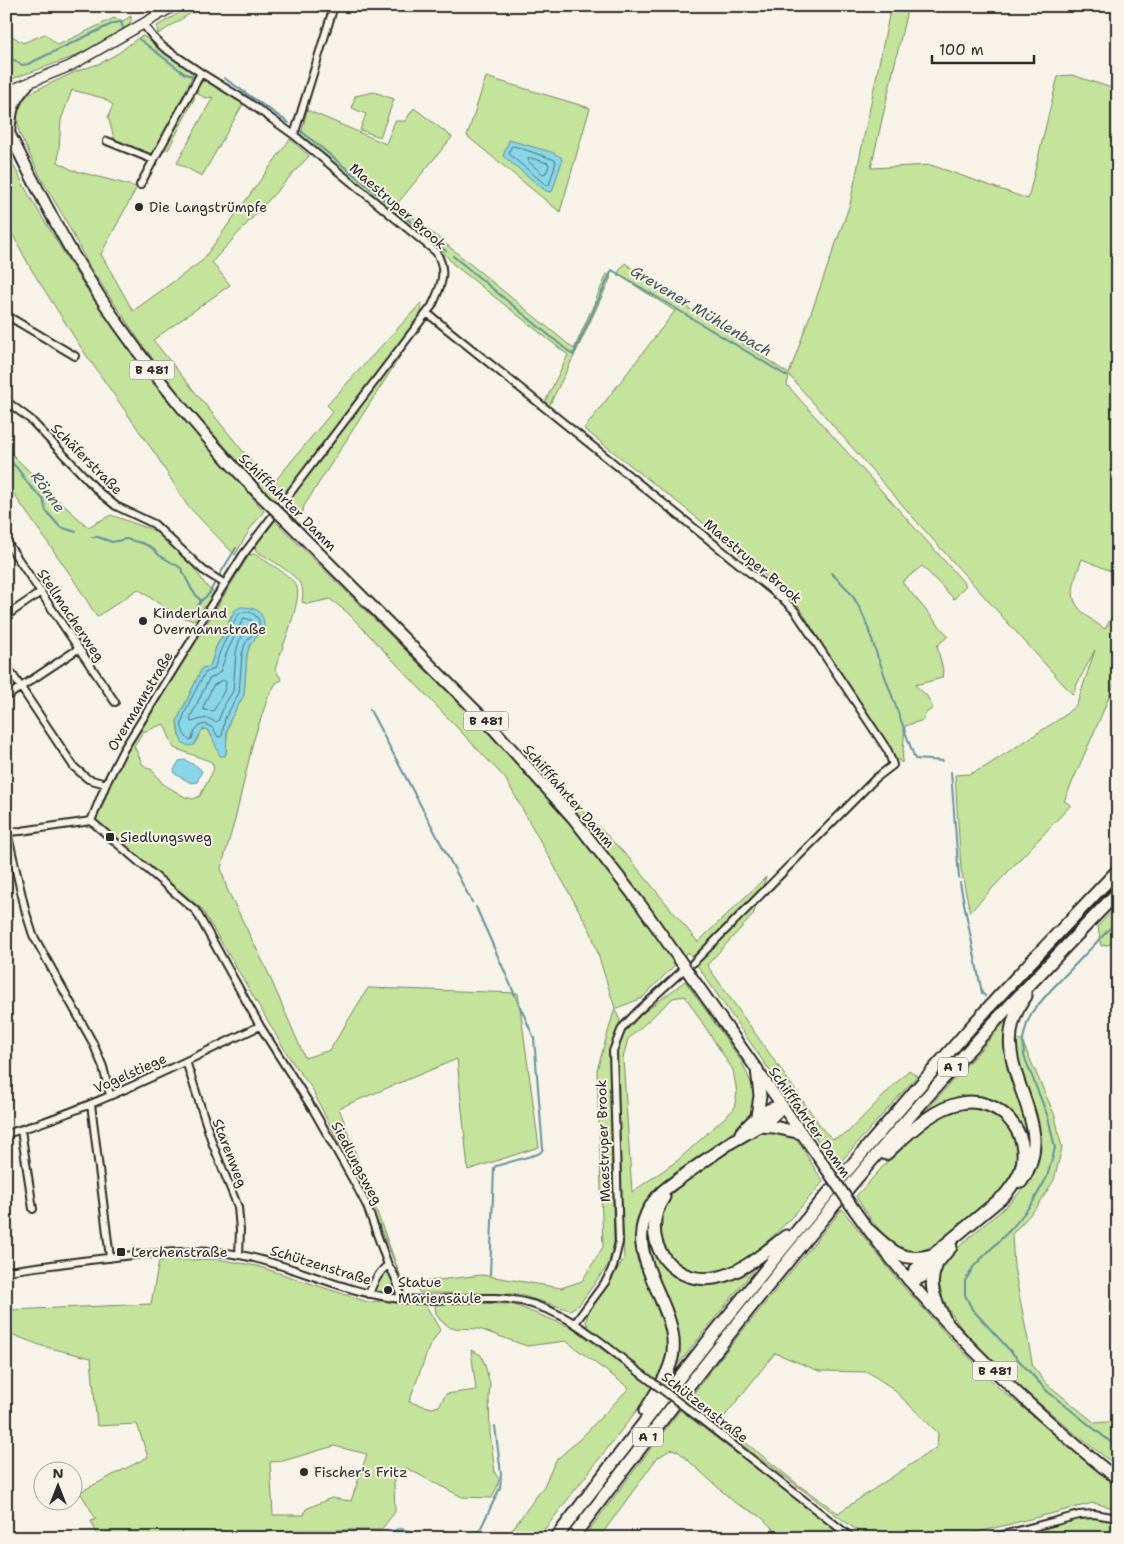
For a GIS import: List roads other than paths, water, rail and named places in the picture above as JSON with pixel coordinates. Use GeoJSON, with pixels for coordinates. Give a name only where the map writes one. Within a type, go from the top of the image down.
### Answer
{"type":"FeatureCollection","features":[{"type":"Feature","properties":{"kind":"highway","name":"A 1"},"geometry":{"type":"LineString","coordinates":[[556,1538],[724,1319],[799,1228],[971,1027],[1118,870]]}},
{"type":"Feature","properties":{"kind":"highway","name":"A 1"},"geometry":{"type":"LineString","coordinates":[[572,1538],[726,1337],[856,1180],[958,1062],[1118,892]]}},
{"type":"Feature","properties":{"kind":"highway"},"geometry":{"type":"LineString","coordinates":[[909,1280],[916,1269],[935,1260],[947,1251],[1009,1197],[1028,1173],[1035,1146],[1034,1136],[1032,1121],[1010,1054],[1010,1035],[1020,1005],[1055,958]]}},
{"type":"Feature","properties":{"kind":"highway"},"geometry":{"type":"LineString","coordinates":[[756,1068],[760,1096],[758,1121]]}},
{"type":"Feature","properties":{"kind":"highway"},"geometry":{"type":"LineString","coordinates":[[856,1180],[919,1125],[933,1115],[962,1103],[977,1102],[990,1106],[1009,1118],[1017,1129],[1022,1140],[1023,1155],[1021,1170],[1015,1182],[1005,1195],[935,1260],[932,1289],[945,1320]]}},
{"type":"Feature","properties":{"kind":"highway"},"geometry":{"type":"LineString","coordinates":[[628,1442],[671,1364],[673,1351],[671,1325],[644,1259],[641,1234],[651,1204],[665,1188],[733,1141],[758,1121],[766,1110],[782,1106]]}},
{"type":"Feature","properties":{"kind":"highway"},"geometry":{"type":"LineString","coordinates":[[758,1121],[801,1133]]}},
{"type":"Feature","properties":{"kind":"highway"},"geometry":{"type":"LineString","coordinates":[[677,1180],[658,1209],[654,1220],[654,1236],[659,1250],[671,1266],[692,1278],[715,1278],[737,1271],[799,1228]]}},
{"type":"Feature","properties":{"kind":"highway"},"geometry":{"type":"LineString","coordinates":[[870,1232],[893,1251],[907,1258],[935,1260]]}},
{"type":"Feature","properties":{"kind":"main road"},"geometry":{"type":"LineString","coordinates":[[6,92],[70,66],[174,6]]}},
{"type":"Feature","properties":{"kind":"main road","name":"B 481"},"geometry":{"type":"LineString","coordinates":[[8,130],[12,107],[18,94],[27,85]]}},
{"type":"Feature","properties":{"kind":"main road","name":"Schifffahrter Damm"},"geometry":{"type":"LineString","coordinates":[[8,130],[81,268],[130,340],[180,406],[217,450],[258,493],[490,726],[573,818],[641,905],[870,1232],[909,1280],[977,1354],[1019,1394],[1071,1441],[1118,1478]]}},
{"type":"Feature","properties":{"kind":"street"},"geometry":{"type":"LineString","coordinates":[[294,135],[334,6]]}},
{"type":"Feature","properties":{"kind":"street","name":"Maestruper Brook"},"geometry":{"type":"LineString","coordinates":[[143,24],[163,47],[248,102],[294,135],[436,252],[442,261],[443,270],[438,295],[427,313],[282,502]]}},
{"type":"Feature","properties":{"kind":"street"},"geometry":{"type":"LineString","coordinates":[[140,184],[201,73]]}},
{"type":"Feature","properties":{"kind":"street"},"geometry":{"type":"LineString","coordinates":[[106,141],[154,160]]}},
{"type":"Feature","properties":{"kind":"street","name":"Maestruper Brook"},"geometry":{"type":"LineString","coordinates":[[427,313],[785,601],[795,611],[888,751],[893,765],[876,778],[693,963]]}},
{"type":"Feature","properties":{"kind":"street"},"geometry":{"type":"LineString","coordinates":[[6,315],[75,356]]}},
{"type":"Feature","properties":{"kind":"street","name":"Schäferstraße"},"geometry":{"type":"LineString","coordinates":[[6,400],[30,419],[100,493],[116,506],[154,524],[203,570],[225,584]]}},
{"type":"Feature","properties":{"kind":"street","name":"Overmannstraße"},"geometry":{"type":"LineString","coordinates":[[91,821],[122,752],[243,555],[282,502]]}},
{"type":"Feature","properties":{"kind":"street","name":"Stellmacherweg"},"geometry":{"type":"LineString","coordinates":[[6,541],[115,702]]}},
{"type":"Feature","properties":{"kind":"street"},"geometry":{"type":"LineString","coordinates":[[6,616],[40,592]]}},
{"type":"Feature","properties":{"kind":"street"},"geometry":{"type":"LineString","coordinates":[[6,697],[78,649]]}},
{"type":"Feature","properties":{"kind":"street"},"geometry":{"type":"LineString","coordinates":[[6,665],[74,767],[88,779],[106,784]]}},
{"type":"Feature","properties":{"kind":"street"},"geometry":{"type":"LineString","coordinates":[[91,821],[7,832],[33,935],[94,1043],[110,1095]]}},
{"type":"Feature","properties":{"kind":"street","name":"Siedlungsweg"},"geometry":{"type":"LineString","coordinates":[[91,821],[196,911],[260,1026],[314,1111],[364,1200],[388,1266],[393,1272],[400,1288],[400,1299]]}},
{"type":"Feature","properties":{"kind":"street","name":"Maestruper Brook"},"geometry":{"type":"LineString","coordinates":[[575,1322],[606,1281],[613,1267],[619,1242],[613,1051],[622,1028],[636,1012],[681,972]]}},
{"type":"Feature","properties":{"kind":"street","name":"Vogelstiege"},"geometry":{"type":"LineString","coordinates":[[6,1134],[91,1104],[260,1026]]}},
{"type":"Feature","properties":{"kind":"street","name":"Starenweg"},"geometry":{"type":"LineString","coordinates":[[186,1061],[213,1145],[238,1207],[240,1230],[239,1254]]}},
{"type":"Feature","properties":{"kind":"street"},"geometry":{"type":"LineString","coordinates":[[91,1104],[110,1258]]}},
{"type":"Feature","properties":{"kind":"street"},"geometry":{"type":"LineString","coordinates":[[21,1130],[33,1209]]}},
{"type":"Feature","properties":{"kind":"street","name":"Schützenstraße"},"geometry":{"type":"LineString","coordinates":[[6,1271],[110,1258],[170,1252],[205,1251],[239,1254],[266,1261],[369,1294],[400,1299],[494,1298],[514,1300],[546,1309],[575,1322],[852,1538]]}},
{"type":"Feature","properties":{"kind":"street"},"geometry":{"type":"LineString","coordinates":[[369,1294],[382,1270],[388,1266]]}},
{"type":"Feature","properties":{"kind":"street"},"geometry":{"type":"LineString","coordinates":[[991,1538],[1080,1515],[1107,1515],[1118,1518]]}},
{"type":"Feature","properties":{"kind":"water"},"geometry":{"type":"Polygon","coordinates":[[[509,140],[551,152],[561,157],[562,161],[552,192],[546,191],[503,156],[509,140]]]}},
{"type":"Feature","properties":{"kind":"water"},"geometry":{"type":"Polygon","coordinates":[[[241,607],[258,611],[263,617],[264,627],[250,645],[247,654],[244,695],[230,720],[227,731],[226,754],[225,756],[220,756],[210,732],[206,729],[202,730],[194,745],[188,746],[182,742],[177,721],[202,668],[210,667],[216,647],[235,610],[241,607]]]}},
{"type":"Feature","properties":{"kind":"water"},"geometry":{"type":"Polygon","coordinates":[[[185,760],[202,771],[197,782],[191,783],[175,774],[174,770],[179,761],[185,760]]]}},
{"type":"Feature","properties":{"kind":"water"},"geometry":{"type":"Polygon","coordinates":[[[399,1528],[413,1531],[422,1538],[346,1538],[353,1533],[361,1537],[366,1535],[383,1535],[399,1528]]]}},
{"type":"Feature","properties":{"kind":"waterway","name":"Grevener Mühlenbach"},"geometry":{"type":"LineString","coordinates":[[6,55],[22,65],[28,64],[114,23],[121,22],[123,28]]}},
{"type":"Feature","properties":{"kind":"waterway","name":"Grevener Mühlenbach"},"geometry":{"type":"LineString","coordinates":[[139,39],[185,74],[193,76]]}},
{"type":"Feature","properties":{"kind":"waterway","name":"Grevener Mühlenbach"},"geometry":{"type":"LineString","coordinates":[[224,78],[289,123]]}},
{"type":"Feature","properties":{"kind":"waterway","name":"Grevener Mühlenbach"},"geometry":{"type":"LineString","coordinates":[[301,131],[446,251]]}},
{"type":"Feature","properties":{"kind":"waterway","name":"Grevener Mühlenbach"},"geometry":{"type":"LineString","coordinates":[[453,256],[573,355],[612,270],[787,376]]}},
{"type":"Feature","properties":{"kind":"waterway","name":"Rönne"},"geometry":{"type":"LineString","coordinates":[[6,457],[43,499],[46,511],[60,527],[76,532]]}},
{"type":"Feature","properties":{"kind":"waterway","name":"Rönne"},"geometry":{"type":"LineString","coordinates":[[92,537],[112,542],[126,539],[151,547],[159,555],[181,568],[192,590],[201,601]]}},
{"type":"Feature","properties":{"kind":"waterway","name":"Rönne"},"geometry":{"type":"LineString","coordinates":[[220,574],[236,548]]}},
{"type":"Feature","properties":{"kind":"waterway"},"geometry":{"type":"LineString","coordinates":[[831,573],[854,597],[866,622],[878,658]]}},
{"type":"Feature","properties":{"kind":"waterway","name":"Rönne"},"geometry":{"type":"LineString","coordinates":[[193,614],[201,601],[209,594],[214,584]]}},
{"type":"Feature","properties":{"kind":"waterway"},"geometry":{"type":"LineString","coordinates":[[879,660],[915,759],[943,761]]}},
{"type":"Feature","properties":{"kind":"waterway"},"geometry":{"type":"LineString","coordinates":[[370,710],[472,902]]}},
{"type":"Feature","properties":{"kind":"waterway"},"geometry":{"type":"LineString","coordinates":[[951,772],[959,878]]}},
{"type":"Feature","properties":{"kind":"waterway"},"geometry":{"type":"LineString","coordinates":[[960,883],[982,993],[985,996]]}},
{"type":"Feature","properties":{"kind":"waterway"},"geometry":{"type":"LineString","coordinates":[[476,907],[534,1038],[543,1149],[538,1154],[494,1168],[490,1275]]}},
{"type":"Feature","properties":{"kind":"waterway"},"geometry":{"type":"LineString","coordinates":[[1118,920],[1050,991],[1032,1012],[1027,1023],[1023,1039],[1024,1056],[1048,1117],[1055,1148],[1047,1177],[1033,1202],[1013,1227],[974,1266],[965,1281],[965,1295],[972,1309],[1047,1391],[1118,1448]]}},
{"type":"Feature","properties":{"kind":"waterway"},"geometry":{"type":"LineString","coordinates":[[476,1538],[500,1488],[501,1474],[495,1426]]}},
{"type":"Feature","properties":{"kind":"waterway"},"geometry":{"type":"LineString","coordinates":[[1109,1538],[1118,1531]]}},
{"type":"Feature","properties":{"kind":"place","name":"Die Langstrümpfe"},"geometry":{"type":"Point","coordinates":[139,207]}},
{"type":"Feature","properties":{"kind":"place","name":"Kinderland Overmannstraße"},"geometry":{"type":"Point","coordinates":[143,621]}},
{"type":"Feature","properties":{"kind":"place","name":"Siedlungsweg"},"geometry":{"type":"Point","coordinates":[110,837]}},
{"type":"Feature","properties":{"kind":"place","name":"Lerchenstraße"},"geometry":{"type":"Point","coordinates":[121,1252]}},
{"type":"Feature","properties":{"kind":"place","name":"Statue Mariensäule"},"geometry":{"type":"Point","coordinates":[388,1290]}},
{"type":"Feature","properties":{"kind":"place","name":"Fischer's Fritz"},"geometry":{"type":"Point","coordinates":[304,1472]}}]}
